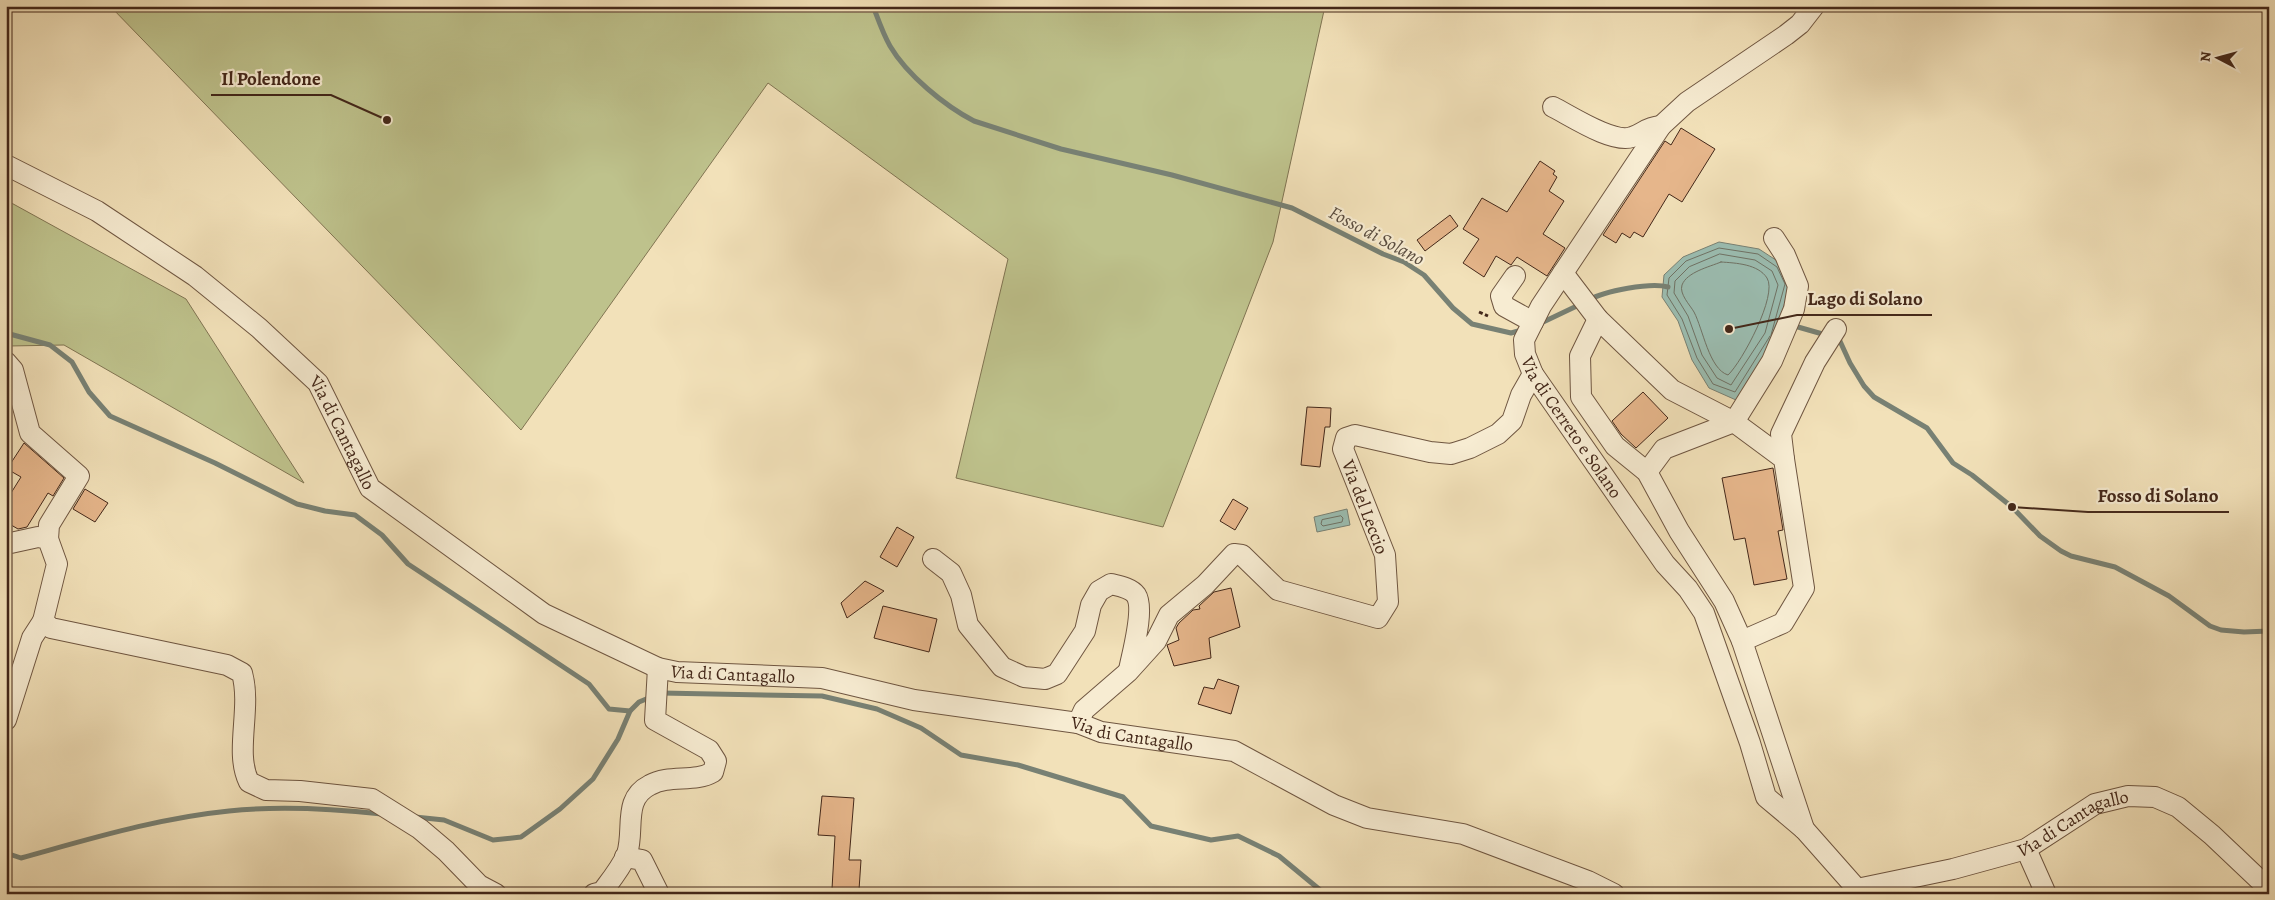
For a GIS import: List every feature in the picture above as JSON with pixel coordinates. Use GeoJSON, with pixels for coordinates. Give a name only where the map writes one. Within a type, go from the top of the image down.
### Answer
{"type":"FeatureCollection","features":[{"type":"Feature","properties":{"kind":"street","name":"Via di Cerreto e Solano"},"geometry":{"type":"LineString","coordinates":[[1814,6],[1800,24],[1786,35],[1686,102],[1660,126],[1563,273],[1524,340],[1525,354],[1533,374],[1665,564],[1688,589],[1704,613],[1750,743],[1766,797],[1804,829],[1854,891]]}},
{"type":"Feature","properties":{"kind":"street"},"geometry":{"type":"LineString","coordinates":[[1554,107],[1614,138],[1632,138],[1647,128],[1660,126]]}},
{"type":"Feature","properties":{"kind":"street","name":"Via di Cantagallo"},"geometry":{"type":"LineString","coordinates":[[6,165],[97,210],[195,276],[259,328],[318,382],[370,488],[544,614],[658,668],[677,672],[822,678],[914,700],[1078,723],[1102,732],[1234,751],[1334,805],[1367,818],[1463,834],[1588,881],[1614,894]]}},
{"type":"Feature","properties":{"kind":"street"},"geometry":{"type":"LineString","coordinates":[[1647,472],[1664,449],[1734,422],[1772,361],[1794,309],[1798,286],[1785,255],[1774,238]]}},
{"type":"Feature","properties":{"kind":"street"},"geometry":{"type":"LineString","coordinates":[[1563,273],[1598,319],[1672,390],[1734,422],[1784,459]]}},
{"type":"Feature","properties":{"kind":"street"},"geometry":{"type":"LineString","coordinates":[[1515,276],[1501,296],[1504,306],[1533,322]]}},
{"type":"Feature","properties":{"kind":"street"},"geometry":{"type":"LineString","coordinates":[[1598,319],[1580,356],[1581,397],[1615,446],[1647,472],[1679,531],[1724,601],[1742,641],[1804,829]]}},
{"type":"Feature","properties":{"kind":"street"},"geometry":{"type":"LineString","coordinates":[[1742,641],[1783,622],[1804,588],[1781,434],[1814,362],[1836,329]]}},
{"type":"Feature","properties":{"kind":"street"},"geometry":{"type":"LineString","coordinates":[[6,362],[13,370],[30,433],[78,476],[50,525],[48,538],[57,564],[44,621],[32,638],[6,720]]}},
{"type":"Feature","properties":{"kind":"street","name":"Via del Leccio"},"geometry":{"type":"LineString","coordinates":[[1078,723],[1084,710],[1128,672],[1156,641],[1169,615],[1205,585],[1234,554],[1242,555],[1278,590],[1378,618],[1388,602],[1385,555],[1343,449],[1346,438],[1355,436],[1437,453],[1451,454],[1470,448],[1498,434],[1512,421],[1521,395],[1533,374]]}},
{"type":"Feature","properties":{"kind":"street"},"geometry":{"type":"LineString","coordinates":[[6,544],[48,538]]}},
{"type":"Feature","properties":{"kind":"street"},"geometry":{"type":"LineString","coordinates":[[933,559],[951,573],[961,595],[968,625],[1002,667],[1024,677],[1044,679],[1057,674],[1085,631],[1090,605],[1099,591],[1111,584],[1125,587],[1136,595],[1140,606],[1128,672]]}},
{"type":"Feature","properties":{"kind":"street"},"geometry":{"type":"LineString","coordinates":[[44,621],[51,628],[227,665],[242,673],[247,690],[243,769],[249,782],[266,790],[372,799],[420,829],[446,851],[479,885],[496,894]]}},
{"type":"Feature","properties":{"kind":"street"},"geometry":{"type":"LineString","coordinates":[[594,894],[602,892],[625,857],[632,804],[640,791],[651,784],[676,778],[703,778],[713,772],[716,761],[709,750],[655,720],[658,668]]}},
{"type":"Feature","properties":{"kind":"street","name":"Via di Cantagallo"},"geometry":{"type":"LineString","coordinates":[[1854,891],[1953,869],[2026,849],[2096,804],[2128,796],[2155,797],[2178,807],[2212,834],[2269,889]]}},
{"type":"Feature","properties":{"kind":"street"},"geometry":{"type":"LineString","coordinates":[[2026,849],[2046,894]]}},
{"type":"Feature","properties":{"kind":"street"},"geometry":{"type":"LineString","coordinates":[[625,857],[642,860],[659,894]]}},
{"type":"Feature","properties":{"kind":"green space"},"geometry":{"type":"Polygon","coordinates":[[[110,6],[1325,6],[1273,242],[1163,527],[956,478],[1008,259],[768,83],[521,430],[110,6]]]}},
{"type":"Feature","properties":{"kind":"green space"},"geometry":{"type":"Polygon","coordinates":[[[6,200],[186,299],[304,483],[64,345],[9,346],[6,350],[6,200]]]}},
{"type":"Feature","properties":{"kind":"water"},"geometry":{"type":"Polygon","coordinates":[[[1719,242],[1759,249],[1782,264],[1790,284],[1775,338],[1736,400],[1709,388],[1692,360],[1678,321],[1662,297],[1664,275],[1683,257],[1719,242]]]}},
{"type":"Feature","properties":{"kind":"water"},"geometry":{"type":"Polygon","coordinates":[[[1347,509],[1350,525],[1317,532],[1314,517],[1347,509]]]}},
{"type":"Feature","properties":{"kind":"building"},"geometry":{"type":"Polygon","coordinates":[[[1681,128],[1715,149],[1682,202],[1669,194],[1643,237],[1634,232],[1630,238],[1622,233],[1616,243],[1603,235],[1665,141],[1671,145],[1681,128]]]}},
{"type":"Feature","properties":{"kind":"building"},"geometry":{"type":"Polygon","coordinates":[[[1540,161],[1555,171],[1553,174],[1557,177],[1549,191],[1564,201],[1543,234],[1565,248],[1547,276],[1517,257],[1511,265],[1496,256],[1484,277],[1463,263],[1479,239],[1463,229],[1482,198],[1507,212],[1540,161]]]}},
{"type":"Feature","properties":{"kind":"building"},"geometry":{"type":"Polygon","coordinates":[[[1450,215],[1458,226],[1425,251],[1417,240],[1450,215]]]}},
{"type":"Feature","properties":{"kind":"building"},"geometry":{"type":"Polygon","coordinates":[[[1643,392],[1668,418],[1636,448],[1621,434],[1612,421],[1643,392]]]}},
{"type":"Feature","properties":{"kind":"building"},"geometry":{"type":"Polygon","coordinates":[[[1307,407],[1331,408],[1330,427],[1325,427],[1320,467],[1301,465],[1307,407]]]}},
{"type":"Feature","properties":{"kind":"building"},"geometry":{"type":"Polygon","coordinates":[[[24,443],[64,478],[53,496],[48,493],[27,527],[18,529],[6,522],[6,501],[21,477],[7,469],[24,443]]]}},
{"type":"Feature","properties":{"kind":"building"},"geometry":{"type":"Polygon","coordinates":[[[1773,468],[1783,530],[1778,531],[1787,579],[1754,585],[1745,538],[1734,540],[1722,478],[1773,468]]]}},
{"type":"Feature","properties":{"kind":"building"},"geometry":{"type":"Polygon","coordinates":[[[85,489],[108,503],[95,522],[73,509],[85,489]]]}},
{"type":"Feature","properties":{"kind":"building"},"geometry":{"type":"Polygon","coordinates":[[[1233,499],[1248,508],[1235,530],[1220,521],[1233,499]]]}},
{"type":"Feature","properties":{"kind":"building"},"geometry":{"type":"Polygon","coordinates":[[[897,527],[914,537],[897,567],[880,557],[897,527]]]}},
{"type":"Feature","properties":{"kind":"building"},"geometry":{"type":"Polygon","coordinates":[[[865,581],[884,591],[847,618],[841,603],[865,581]]]}},
{"type":"Feature","properties":{"kind":"building"},"geometry":{"type":"Polygon","coordinates":[[[1231,588],[1240,627],[1209,638],[1211,658],[1174,666],[1167,645],[1179,640],[1176,628],[1179,623],[1193,610],[1200,609],[1199,606],[1214,592],[1231,588]]]}},
{"type":"Feature","properties":{"kind":"building"},"geometry":{"type":"Polygon","coordinates":[[[883,606],[937,619],[929,652],[874,638],[883,606]]]}},
{"type":"Feature","properties":{"kind":"building"},"geometry":{"type":"Polygon","coordinates":[[[1218,679],[1239,686],[1231,714],[1198,704],[1204,687],[1214,689],[1218,679]]]}},
{"type":"Feature","properties":{"kind":"building"},"geometry":{"type":"Polygon","coordinates":[[[822,796],[854,798],[849,860],[861,860],[859,890],[832,889],[835,836],[818,835],[822,796]]]}},
{"type":"Feature","properties":{"kind":"waterway","name":"Fosso di Solano"},"geometry":{"type":"LineString","coordinates":[[873,6],[887,41],[906,68],[939,98],[974,121],[1061,149],[1172,175],[1292,208],[1383,254],[1404,262],[1424,275],[1453,308],[1472,324],[1511,333],[1522,330]]}},
{"type":"Feature","properties":{"kind":"waterway","name":"Fosso di Solano"},"geometry":{"type":"LineString","coordinates":[[1589,300],[1605,293],[1628,288],[1668,287]]}},
{"type":"Feature","properties":{"kind":"waterway","name":"Fosso di Solano"},"geometry":{"type":"LineString","coordinates":[[1539,324],[1581,304]]}},
{"type":"Feature","properties":{"kind":"waterway","name":"Fosso di Solano"},"geometry":{"type":"LineString","coordinates":[[1791,325],[1826,335]]}},
{"type":"Feature","properties":{"kind":"waterway"},"geometry":{"type":"LineString","coordinates":[[6,333],[50,345],[72,362],[89,392],[110,416],[215,463],[297,504],[325,511],[355,515],[382,535],[408,564],[589,684],[609,709],[630,711],[639,702],[651,697]]}},
{"type":"Feature","properties":{"kind":"waterway","name":"Fosso di Solano"},"geometry":{"type":"LineString","coordinates":[[1836,339],[1839,339],[1850,363],[1864,386],[1874,397],[1927,428],[1953,463],[1972,475],[2012,507],[2040,536],[2061,551],[2071,556],[2115,567],[2169,596],[2210,626],[2221,630],[2244,632],[2269,631]]}},
{"type":"Feature","properties":{"kind":"waterway"},"geometry":{"type":"LineString","coordinates":[[661,693],[822,696],[877,709],[921,728],[961,755],[1018,765],[1123,797],[1151,826],[1211,840],[1238,836],[1279,856],[1325,894]]}},
{"type":"Feature","properties":{"kind":"waterway"},"geometry":{"type":"LineString","coordinates":[[415,817],[444,820],[493,840],[521,837],[560,809],[593,779],[618,739],[630,711]]}},
{"type":"Feature","properties":{"kind":"waterway"},"geometry":{"type":"LineString","coordinates":[[6,853],[21,858],[150,824],[229,811],[306,809],[382,814]]}},
{"type":"Feature","properties":{"kind":"place","name":"Il Polendone"},"geometry":{"type":"Point","coordinates":[387,120]}},
{"type":"Feature","properties":{"kind":"place","name":"Lago di Solano"},"geometry":{"type":"Point","coordinates":[1729,329]}},
{"type":"Feature","properties":{"kind":"place","name":"Fosso di Solano"},"geometry":{"type":"Point","coordinates":[2012,507]}}]}
